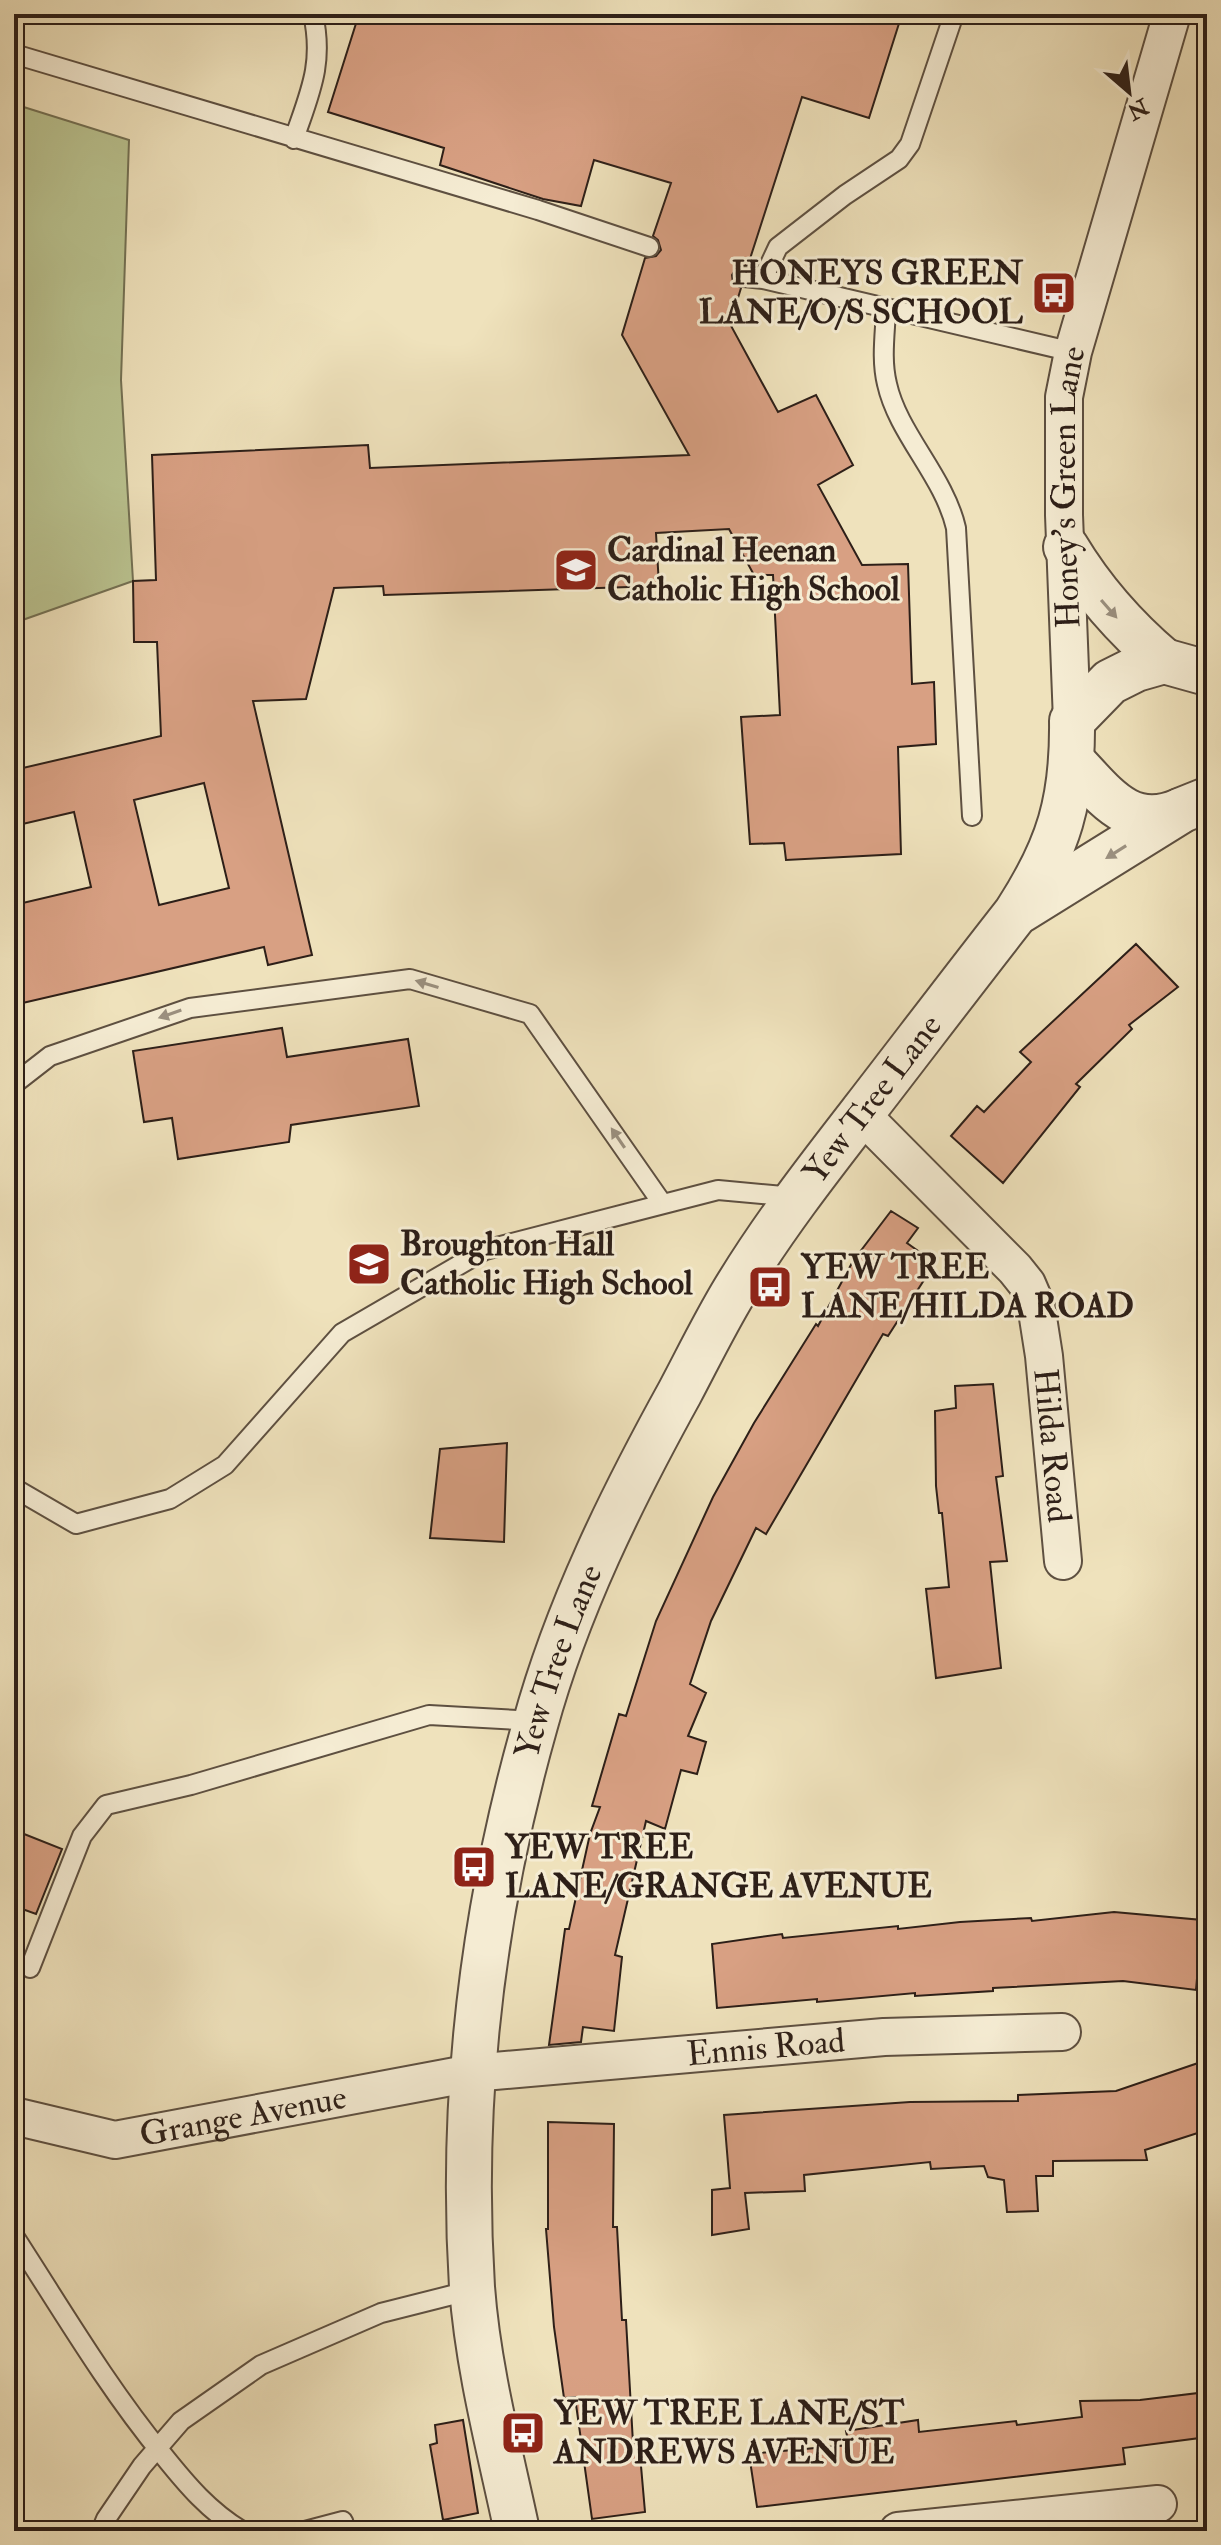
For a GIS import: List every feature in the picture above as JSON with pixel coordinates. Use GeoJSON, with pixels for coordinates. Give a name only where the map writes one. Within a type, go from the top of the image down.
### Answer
{"type":"FeatureCollection","features":[{"type":"Feature","properties":{"kind":"street","name":"Honey's Green Lane"},"geometry":{"type":"LineString","coordinates":[[1016,913],[1056,842],[1067,802],[1072,741],[1064,515],[1064,397],[1073,352],[1172,14]]}},
{"type":"Feature","properties":{"kind":"street"},"geometry":{"type":"LineString","coordinates":[[1066,547],[1109,610],[1164,661],[1207,673]]}},
{"type":"Feature","properties":{"kind":"street"},"geometry":{"type":"LineString","coordinates":[[1164,661],[1136,669],[1110,682],[1072,741],[1109,800],[1125,811],[1156,818],[1195,805]]}},
{"type":"Feature","properties":{"kind":"street"},"geometry":{"type":"LineString","coordinates":[[1016,913],[1195,805]]}},
{"type":"Feature","properties":{"kind":"street","name":"Yew Tree Lane"},"geometry":{"type":"LineString","coordinates":[[517,2531],[486,2389],[472,2290],[469,2184],[472,2073],[482,1969],[501,1862],[536,1721],[580,1596],[635,1474],[736,1289],[796,1197],[1016,913]]}},
{"type":"Feature","properties":{"kind":"street","name":"Hilda Road"},"geometry":{"type":"LineString","coordinates":[[861,1114],[1027,1284],[1036,1305],[1044,1356],[1063,1561]]}},
{"type":"Feature","properties":{"kind":"street","name":"Ennis Road"},"geometry":{"type":"LineString","coordinates":[[472,2073],[884,2037],[1062,2032]]}},
{"type":"Feature","properties":{"kind":"street","name":"Grange Avenue"},"geometry":{"type":"LineString","coordinates":[[14,2116],[115,2140],[472,2073]]}},
{"type":"Feature","properties":{"kind":"street"},"geometry":{"type":"LineString","coordinates":[[898,2531],[1158,2504]]}},
{"type":"Feature","properties":{"kind":"lane"},"geometry":{"type":"LineString","coordinates":[[294,139],[313,84],[317,61],[319,39],[313,14]]}},
{"type":"Feature","properties":{"kind":"lane"},"geometry":{"type":"LineString","coordinates":[[954,14],[910,144],[899,159],[845,195],[778,247],[754,278],[1073,352]]}},
{"type":"Feature","properties":{"kind":"lane"},"geometry":{"type":"LineString","coordinates":[[14,54],[538,210],[649,247]]}},
{"type":"Feature","properties":{"kind":"lane"},"geometry":{"type":"LineString","coordinates":[[886,310],[884,369],[887,386],[893,403],[952,511],[956,528],[972,816]]}},
{"type":"Feature","properties":{"kind":"lane"},"geometry":{"type":"LineString","coordinates":[[14,1084],[50,1056],[190,1008],[410,979],[530,1014],[662,1203]]}},
{"type":"Feature","properties":{"kind":"lane"},"geometry":{"type":"LineString","coordinates":[[14,1488],[76,1524],[170,1499],[225,1465],[342,1333],[485,1250],[718,1190],[796,1197]]}},
{"type":"Feature","properties":{"kind":"lane"},"geometry":{"type":"LineString","coordinates":[[30,1968],[82,1836],[106,1805],[191,1785],[429,1715],[536,1721]]}},
{"type":"Feature","properties":{"kind":"lane"},"geometry":{"type":"LineString","coordinates":[[14,2236],[123,2403],[156,2447],[196,2495],[242,2531]]}},
{"type":"Feature","properties":{"kind":"lane"},"geometry":{"type":"LineString","coordinates":[[101,2531],[156,2447],[181,2421],[261,2365],[381,2313],[472,2290]]}},
{"type":"Feature","properties":{"kind":"lane"},"geometry":{"type":"LineString","coordinates":[[305,2531],[343,2521],[346,2531]]}},
{"type":"Feature","properties":{"kind":"green space"},"geometry":{"type":"Polygon","coordinates":[[[14,104],[129,140],[121,380],[133,581],[14,623],[14,104]]]}},
{"type":"Feature","properties":{"kind":"building"},"geometry":{"type":"Polygon","coordinates":[[[359,14],[902,14],[869,118],[802,97],[748,265],[738,266],[732,275],[733,283],[741,288],[730,324],[778,412],[816,395],[853,465],[818,485],[862,565],[908,564],[912,684],[934,682],[936,744],[898,747],[901,854],[786,860],[784,843],[750,844],[741,717],[780,715],[773,575],[754,575],[729,529],[656,533],[659,586],[384,595],[383,586],[334,588],[306,699],[253,701],[312,955],[268,965],[264,947],[14,1005],[14,905],[91,887],[74,812],[14,826],[14,770],[161,736],[157,642],[134,642],[133,581],[156,580],[152,455],[368,445],[370,468],[689,455],[622,335],[645,258],[656,256],[661,250],[653,236],[671,183],[594,160],[581,206],[543,199],[440,165],[444,148],[328,112],[359,14]],[[204,783],[134,800],[159,905],[229,888],[204,783]]]}},
{"type":"Feature","properties":{"kind":"building"},"geometry":{"type":"Polygon","coordinates":[[[1136,944],[1178,987],[1129,1025],[1132,1029],[1076,1084],[1080,1087],[1003,1183],[951,1136],[977,1106],[984,1112],[1031,1062],[1020,1052],[1136,944]]]}},
{"type":"Feature","properties":{"kind":"building"},"geometry":{"type":"Polygon","coordinates":[[[282,1028],[287,1057],[408,1039],[419,1106],[291,1125],[289,1142],[178,1159],[172,1118],[144,1122],[133,1051],[282,1028]]]}},
{"type":"Feature","properties":{"kind":"building"},"geometry":{"type":"Polygon","coordinates":[[[891,1211],[918,1228],[907,1243],[935,1263],[888,1336],[883,1334],[766,1534],[756,1528],[711,1621],[690,1684],[706,1693],[688,1736],[706,1742],[697,1774],[681,1770],[665,1829],[646,1821],[615,1955],[622,1957],[614,2031],[583,2027],[581,2042],[549,2045],[565,1929],[569,1929],[590,1834],[600,1807],[592,1806],[619,1714],[626,1716],[656,1621],[713,1497],[754,1423],[816,1324],[818,1326],[853,1261],[891,1211]]]}},
{"type":"Feature","properties":{"kind":"building"},"geometry":{"type":"Polygon","coordinates":[[[993,1384],[1003,1476],[996,1477],[1007,1561],[990,1562],[1001,1668],[936,1678],[926,1589],[949,1587],[942,1513],[939,1513],[936,1486],[935,1411],[956,1408],[955,1386],[993,1384]]]}},
{"type":"Feature","properties":{"kind":"building"},"geometry":{"type":"Polygon","coordinates":[[[507,1443],[504,1542],[430,1538],[440,1449],[507,1443]]]}},
{"type":"Feature","properties":{"kind":"building"},"geometry":{"type":"Polygon","coordinates":[[[14,1830],[62,1849],[36,1914],[14,1906],[14,1830]]]}},
{"type":"Feature","properties":{"kind":"building"},"geometry":{"type":"Polygon","coordinates":[[[1114,1912],[1202,1920],[1196,1990],[1123,1981],[717,2008],[712,1944],[782,1934],[783,1938],[898,1926],[898,1929],[1031,1918],[1032,1921],[1114,1912]]]}},
{"type":"Feature","properties":{"kind":"building"},"geometry":{"type":"Polygon","coordinates":[[[1207,2060],[1207,2130],[1145,2150],[1147,2160],[1053,2161],[1053,2176],[1036,2176],[1038,2211],[1007,2212],[1004,2180],[988,2177],[984,2166],[931,2169],[930,2162],[804,2175],[805,2191],[745,2193],[749,2229],[712,2235],[712,2190],[730,2188],[724,2115],[910,2102],[1018,2101],[1018,2095],[1116,2091],[1207,2060]]]}},
{"type":"Feature","properties":{"kind":"building"},"geometry":{"type":"Polygon","coordinates":[[[548,2122],[614,2124],[613,2227],[617,2227],[622,2320],[626,2320],[633,2443],[639,2443],[645,2512],[592,2519],[575,2397],[564,2398],[554,2327],[546,2229],[548,2122]]]}},
{"type":"Feature","properties":{"kind":"building"},"geometry":{"type":"Polygon","coordinates":[[[1207,2392],[1207,2437],[1123,2448],[1125,2464],[757,2507],[749,2454],[849,2445],[846,2431],[918,2420],[919,2432],[1016,2421],[1017,2425],[1082,2417],[1080,2401],[1140,2400],[1207,2392]]]}},
{"type":"Feature","properties":{"kind":"building"},"geometry":{"type":"Polygon","coordinates":[[[463,2420],[478,2513],[443,2520],[430,2445],[437,2443],[435,2425],[463,2420]]]}},
{"type":"Feature","properties":{"kind":"place","name":"HONEYS GREEN LANE/O/S SCHOOL"},"geometry":{"type":"Point","coordinates":[1054,293]}},
{"type":"Feature","properties":{"kind":"place","name":"Cardinal Heenan Catholic High School"},"geometry":{"type":"Point","coordinates":[576,570]}},
{"type":"Feature","properties":{"kind":"place","name":"Broughton Hall Catholic High School"},"geometry":{"type":"Point","coordinates":[369,1264]}},
{"type":"Feature","properties":{"kind":"place","name":"YEW TREE LANE/HILDA ROAD"},"geometry":{"type":"Point","coordinates":[770,1287]}},
{"type":"Feature","properties":{"kind":"place","name":"YEW TREE LANE/GRANGE AVENUE"},"geometry":{"type":"Point","coordinates":[474,1867]}},
{"type":"Feature","properties":{"kind":"place","name":"YEW TREE LANE/ST ANDREWS AVENUE"},"geometry":{"type":"Point","coordinates":[523,2433]}}]}
